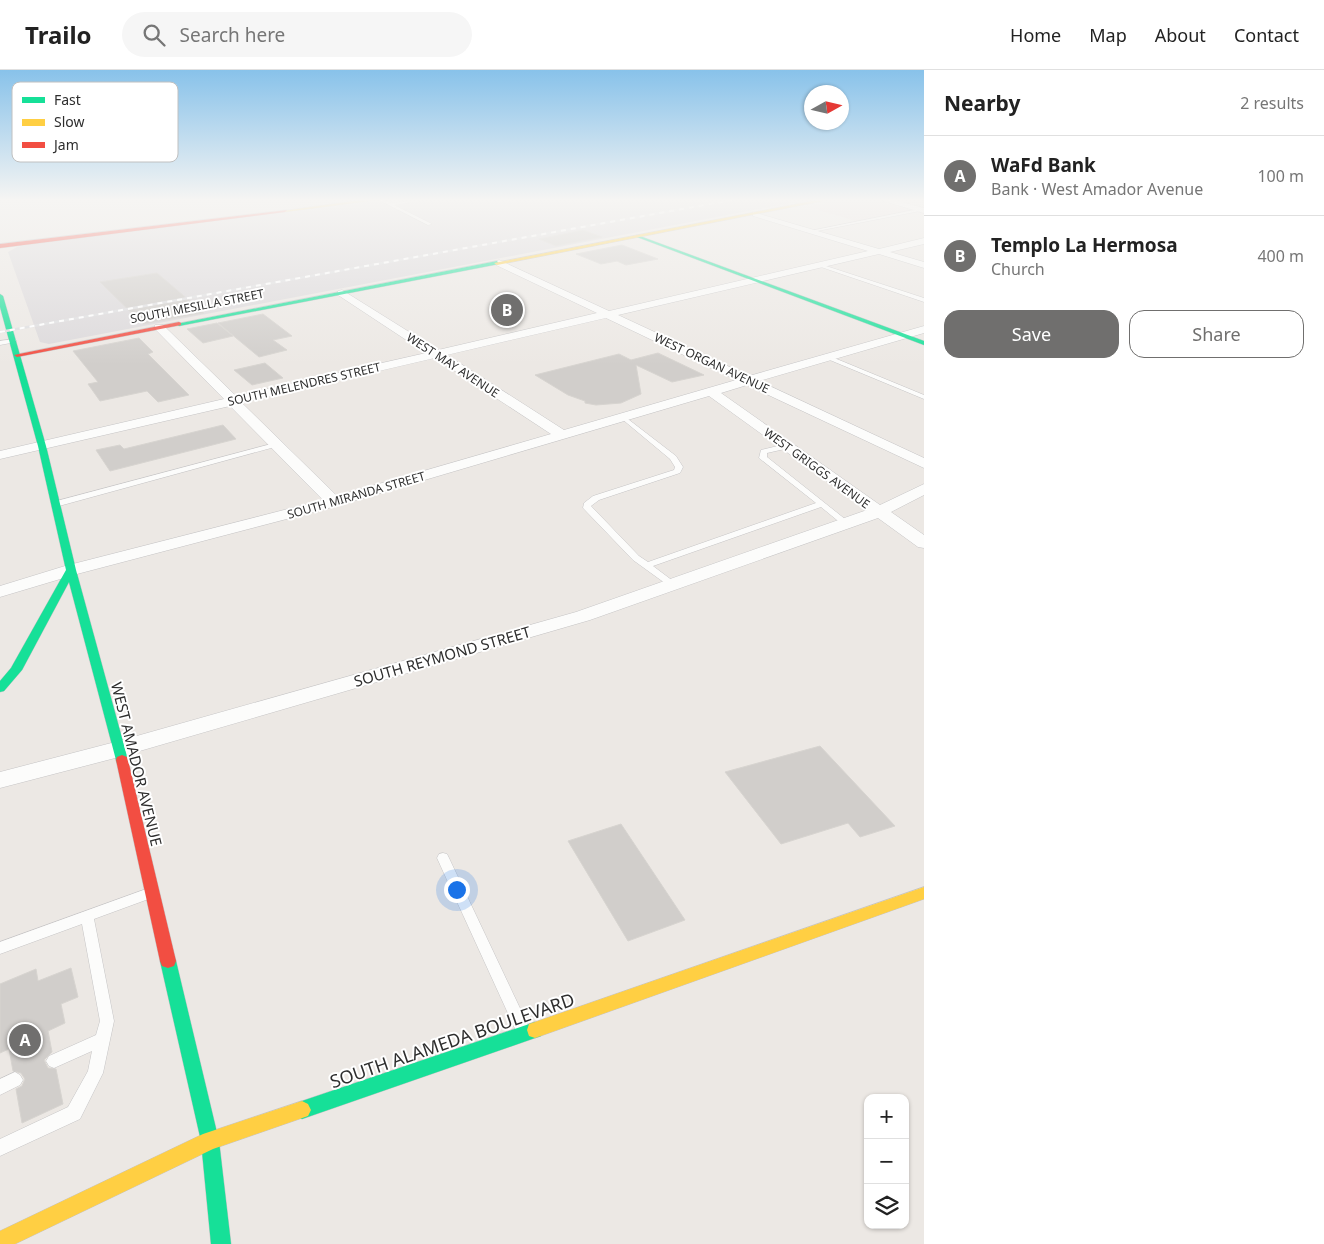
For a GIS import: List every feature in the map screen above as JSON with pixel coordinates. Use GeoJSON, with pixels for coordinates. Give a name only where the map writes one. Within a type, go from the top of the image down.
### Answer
{"type":"FeatureCollection","features":[{"type":"Feature","properties":{"kind":"street","name":"SOUTH MESILLA STREET"},"geometry":{"type":"LineString","coordinates":[[17,355],[542,255]]}},
{"type":"Feature","properties":{"kind":"street"},"geometry":{"type":"LineString","coordinates":[[688,255],[924,344]]}},
{"type":"Feature","properties":{"kind":"street","name":"SOUTH MELENDRES STREET"},"geometry":{"type":"LineString","coordinates":[[0,456],[862,255]]}},
{"type":"Feature","properties":{"kind":"street"},"geometry":{"type":"LineString","coordinates":[[890,255],[924,265]]}},
{"type":"Feature","properties":{"kind":"street","name":"WEST ORGAN AVENUE"},"geometry":{"type":"LineString","coordinates":[[499,263],[924,464]]}},
{"type":"Feature","properties":{"kind":"street","name":"WEST MAY AVENUE"},"geometry":{"type":"LineString","coordinates":[[342,292],[564,436]]}},
{"type":"Feature","properties":{"kind":"street","name":"WEST AMADOR AVENUE"},"geometry":{"type":"LineString","coordinates":[[0,296],[42,446],[71,570],[119,749],[210,1141],[221,1244]]}},
{"type":"Feature","properties":{"kind":"street"},"geometry":{"type":"LineString","coordinates":[[159,327],[334,502]]}},
{"type":"Feature","properties":{"kind":"street","name":"SOUTH MIRANDA STREET"},"geometry":{"type":"LineString","coordinates":[[0,592],[71,570],[334,502],[564,436],[924,328]]}},
{"type":"Feature","properties":{"kind":"street","name":"WEST GRIGGS AVENUE"},"geometry":{"type":"LineString","coordinates":[[711,392],[924,543]]}},
{"type":"Feature","properties":{"kind":"street","name":"SOUTH REYMOND STREET"},"geometry":{"type":"LineString","coordinates":[[0,780],[119,749],[583,616],[878,512],[924,489]]}},
{"type":"Feature","properties":{"kind":"street"},"geometry":{"type":"LineString","coordinates":[[0,688],[16,670],[71,570]]}},
{"type":"Feature","properties":{"kind":"street","name":"SOUTH ALAMEDA BOULEVARD"},"geometry":{"type":"LineString","coordinates":[[0,1241],[210,1141],[924,893]]}},
{"type":"Feature","properties":{"kind":"lane"},"geometry":{"type":"LineString","coordinates":[[820,265],[924,300]]}},
{"type":"Feature","properties":{"kind":"lane"},"geometry":{"type":"LineString","coordinates":[[0,343],[14,341]]}},
{"type":"Feature","properties":{"kind":"lane"},"geometry":{"type":"LineString","coordinates":[[827,357],[924,397]]}},
{"type":"Feature","properties":{"kind":"lane"},"geometry":{"type":"LineString","coordinates":[[624,418],[673,458],[679,467],[677,471],[596,498],[587,505],[587,508],[646,566],[672,584]]}},
{"type":"Feature","properties":{"kind":"lane"},"geometry":{"type":"LineString","coordinates":[[56,504],[278,445]]}},
{"type":"Feature","properties":{"kind":"lane"},"geometry":{"type":"LineString","coordinates":[[786,446],[764,452],[763,458],[846,523]]}},
{"type":"Feature","properties":{"kind":"lane"},"geometry":{"type":"LineString","coordinates":[[646,566],[822,504]]}},
{"type":"Feature","properties":{"kind":"lane"},"geometry":{"type":"LineString","coordinates":[[443,858],[524,1033]]}},
{"type":"Feature","properties":{"kind":"lane"},"geometry":{"type":"LineString","coordinates":[[0,948],[152,891]]}},
{"type":"Feature","properties":{"kind":"lane"},"geometry":{"type":"LineString","coordinates":[[0,1148],[74,1113],[96,1073],[107,1021],[87,916]]}},
{"type":"Feature","properties":{"kind":"lane"},"geometry":{"type":"LineString","coordinates":[[54,1061],[103,1039]]}},
{"type":"Feature","properties":{"kind":"lane"},"geometry":{"type":"LineString","coordinates":[[0,1087],[15,1080]]}},
{"type":"Feature","properties":{"kind":"shaded area"},"geometry":{"type":"Polygon","coordinates":[[[9,255],[518,255],[49,344],[40,342],[9,255]]]}},
{"type":"Feature","properties":{"kind":"building"},"geometry":{"type":"Polygon","coordinates":[[[578,255],[647,255],[658,259],[626,265],[617,261],[601,264],[578,255]]]}},
{"type":"Feature","properties":{"kind":"building"},"geometry":{"type":"Polygon","coordinates":[[[157,273],[204,313],[143,324],[100,282],[157,273]]]}},
{"type":"Feature","properties":{"kind":"building"},"geometry":{"type":"Polygon","coordinates":[[[263,314],[292,336],[273,340],[287,350],[259,357],[218,323],[263,314]]]}},
{"type":"Feature","properties":{"kind":"building"},"geometry":{"type":"Polygon","coordinates":[[[217,323],[233,336],[203,343],[187,329],[217,323]]]}},
{"type":"Feature","properties":{"kind":"building"},"geometry":{"type":"Polygon","coordinates":[[[139,338],[153,352],[148,354],[189,395],[158,402],[147,391],[100,401],[88,384],[98,382],[73,351],[139,338]]]}},
{"type":"Feature","properties":{"kind":"building"},"geometry":{"type":"Polygon","coordinates":[[[658,353],[704,375],[672,382],[636,365],[641,394],[621,403],[596,405],[585,403],[585,401],[568,395],[535,375],[619,354],[631,360],[658,353]]]}},
{"type":"Feature","properties":{"kind":"building"},"geometry":{"type":"Polygon","coordinates":[[[265,363],[283,378],[252,385],[234,370],[265,363]]]}},
{"type":"Feature","properties":{"kind":"building"},"geometry":{"type":"Polygon","coordinates":[[[223,425],[236,439],[110,471],[96,450],[120,445],[124,449],[223,425]]]}},
{"type":"Feature","properties":{"kind":"building"},"geometry":{"type":"Polygon","coordinates":[[[820,746],[895,826],[860,837],[848,823],[781,844],[725,772],[820,746]]]}},
{"type":"Feature","properties":{"kind":"building"},"geometry":{"type":"Polygon","coordinates":[[[621,824],[685,920],[628,941],[568,841],[621,824]]]}},
{"type":"Feature","properties":{"kind":"building"},"geometry":{"type":"Polygon","coordinates":[[[71,968],[78,997],[61,1004],[65,1023],[48,1031],[52,1052],[44,1060],[48,1068],[56,1069],[63,1104],[22,1123],[16,1089],[22,1086],[25,1079],[21,1073],[13,1071],[9,1049],[0,1053],[0,984],[36,969],[38,981],[71,968]]]}},
{"type":"Feature","properties":{"kind":"railway"},"geometry":{"type":"LineString","coordinates":[[0,332],[428,255]]}},
{"type":"Feature","properties":{"kind":"traffic: fast"},"geometry":{"type":"LineString","coordinates":[[689,255],[924,343]]}},
{"type":"Feature","properties":{"kind":"traffic: fast"},"geometry":{"type":"LineString","coordinates":[[179,324],[497,263]]}},
{"type":"Feature","properties":{"kind":"traffic: fast"},"geometry":{"type":"LineString","coordinates":[[0,296],[42,446],[71,570],[122,760]]}},
{"type":"Feature","properties":{"kind":"traffic: fast"},"geometry":{"type":"LineString","coordinates":[[0,688],[16,670],[71,570]]}},
{"type":"Feature","properties":{"kind":"traffic: fast"},"geometry":{"type":"LineString","coordinates":[[168,961],[210,1141],[221,1244]]}},
{"type":"Feature","properties":{"kind":"traffic: fast"},"geometry":{"type":"LineString","coordinates":[[302,1110],[535,1030]]}},
{"type":"Feature","properties":{"kind":"traffic: slow"},"geometry":{"type":"LineString","coordinates":[[497,263],[540,255]]}},
{"type":"Feature","properties":{"kind":"traffic: slow"},"geometry":{"type":"LineString","coordinates":[[535,1030],[924,893]]}},
{"type":"Feature","properties":{"kind":"traffic: slow"},"geometry":{"type":"LineString","coordinates":[[0,1241],[210,1141],[302,1110]]}},
{"type":"Feature","properties":{"kind":"traffic: jam"},"geometry":{"type":"LineString","coordinates":[[17,355],[179,324]]}},
{"type":"Feature","properties":{"kind":"traffic: jam"},"geometry":{"type":"LineString","coordinates":[[122,760],[168,961]]}},
{"type":"Feature","properties":{"kind":"place","name":"Templo La Hermosa"},"geometry":{"type":"Point","coordinates":[507,310]}},
{"type":"Feature","properties":{"kind":"place","name":"WaFd Bank"},"geometry":{"type":"Point","coordinates":[25,1040]}}]}
